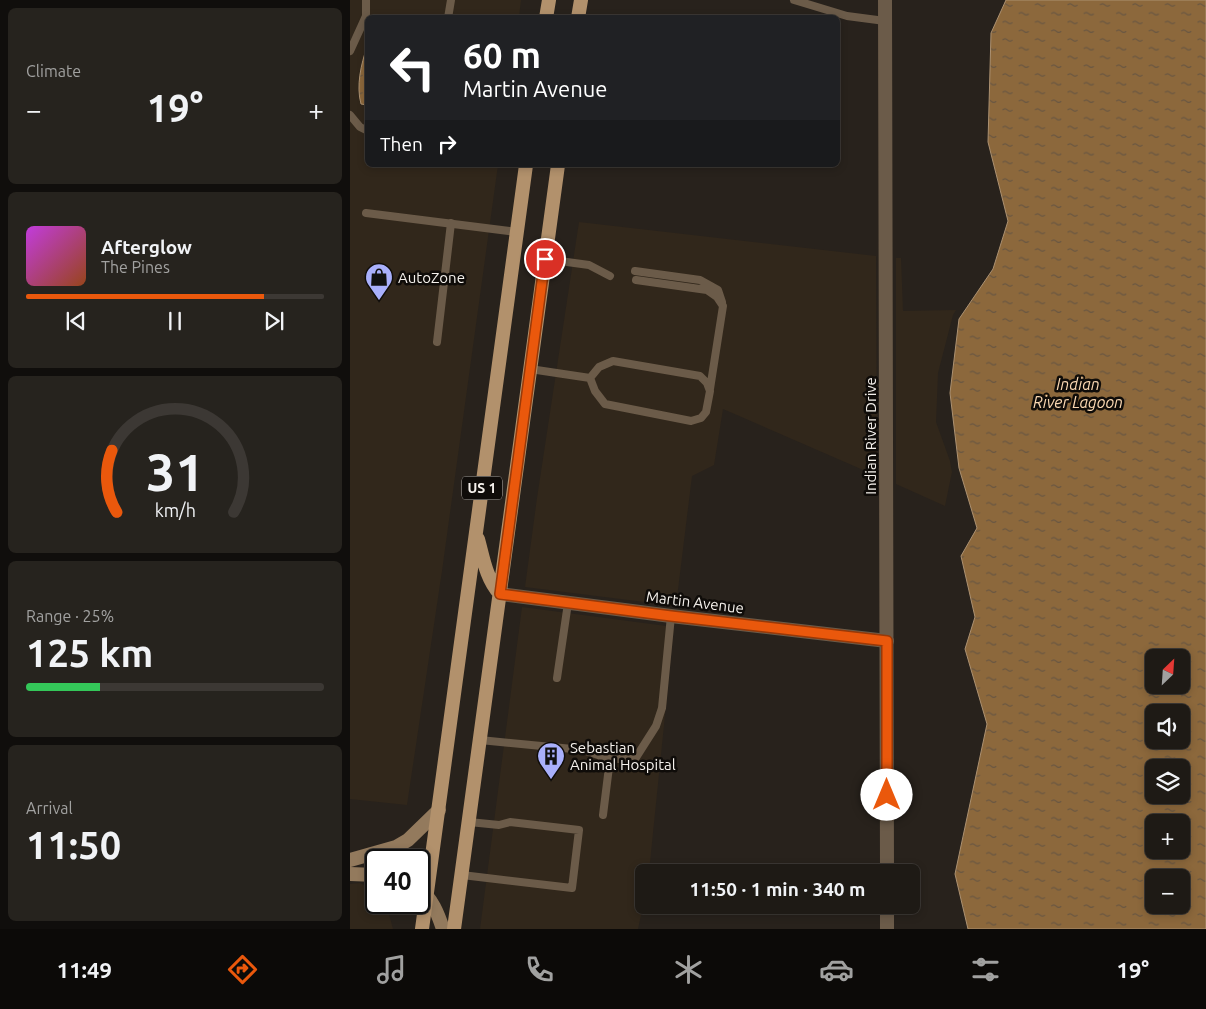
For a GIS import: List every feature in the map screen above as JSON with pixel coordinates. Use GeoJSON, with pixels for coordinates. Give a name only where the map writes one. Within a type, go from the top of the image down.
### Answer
{"type":"FeatureCollection","features":[{"type":"Feature","properties":{"kind":"main road"},"geometry":{"type":"LineString","coordinates":[[546,15],[549,0]]}},
{"type":"Feature","properties":{"kind":"main road"},"geometry":{"type":"LineString","coordinates":[[578,15],[581,0]]}},
{"type":"Feature","properties":{"kind":"main road","name":"US 1"},"geometry":{"type":"LineString","coordinates":[[430,856],[439,810],[526,167]]}},
{"type":"Feature","properties":{"kind":"main road","name":"US 1"},"geometry":{"type":"LineString","coordinates":[[454,929],[558,167]]}},
{"type":"Feature","properties":{"kind":"main road"},"geometry":{"type":"LineString","coordinates":[[476,533],[493,587],[500,594]]}},
{"type":"Feature","properties":{"kind":"main road"},"geometry":{"type":"LineString","coordinates":[[350,860],[396,847],[408,840],[439,810]]}},
{"type":"Feature","properties":{"kind":"main road"},"geometry":{"type":"LineString","coordinates":[[350,874],[365,874]]}},
{"type":"Feature","properties":{"kind":"main road"},"geometry":{"type":"LineString","coordinates":[[430,903],[440,919],[443,929]]}},
{"type":"Feature","properties":{"kind":"main road","name":"US 1"},"geometry":{"type":"LineString","coordinates":[[422,914],[422,929]]}},
{"type":"Feature","properties":{"kind":"street","name":"Indian River Drive"},"geometry":{"type":"LineString","coordinates":[[885,0],[887,864]]}},
{"type":"Feature","properties":{"kind":"street","name":"Martin Avenue"},"geometry":{"type":"LineString","coordinates":[[500,594],[887,641]]}},
{"type":"Feature","properties":{"kind":"street"},"geometry":{"type":"LineString","coordinates":[[887,914],[887,929]]}},
{"type":"Feature","properties":{"kind":"lane"},"geometry":{"type":"LineString","coordinates":[[366,0],[366,15]]}},
{"type":"Feature","properties":{"kind":"lane"},"geometry":{"type":"LineString","coordinates":[[448,15],[451,0]]}},
{"type":"Feature","properties":{"kind":"lane"},"geometry":{"type":"LineString","coordinates":[[794,0],[847,16],[885,21]]}},
{"type":"Feature","properties":{"kind":"lane"},"geometry":{"type":"LineString","coordinates":[[350,51],[365,18]]}},
{"type":"Feature","properties":{"kind":"lane"},"geometry":{"type":"LineString","coordinates":[[350,115],[365,129]]}},
{"type":"Feature","properties":{"kind":"lane"},"geometry":{"type":"LineString","coordinates":[[366,212],[517,232]]}},
{"type":"Feature","properties":{"kind":"lane"},"geometry":{"type":"LineString","coordinates":[[437,342],[451,223]]}},
{"type":"Feature","properties":{"kind":"lane"},"geometry":{"type":"LineString","coordinates":[[545,259],[589,265],[609,272]]}},
{"type":"Feature","properties":{"kind":"lane"},"geometry":{"type":"LineString","coordinates":[[590,378],[595,391],[605,404],[692,421],[701,418],[706,412],[723,306],[707,290],[636,276]]}},
{"type":"Feature","properties":{"kind":"lane"},"geometry":{"type":"LineString","coordinates":[[590,378],[599,367],[613,361],[700,376],[707,383],[710,391]]}},
{"type":"Feature","properties":{"kind":"lane"},"geometry":{"type":"LineString","coordinates":[[530,369],[590,378]]}},
{"type":"Feature","properties":{"kind":"lane"},"geometry":{"type":"LineString","coordinates":[[557,678],[568,603]]}},
{"type":"Feature","properties":{"kind":"lane"},"geometry":{"type":"LineString","coordinates":[[480,740],[583,750],[610,758],[635,760],[656,726],[662,708],[671,616]]}},
{"type":"Feature","properties":{"kind":"lane"},"geometry":{"type":"LineString","coordinates":[[603,815],[610,758]]}},
{"type":"Feature","properties":{"kind":"lane"},"geometry":{"type":"LineString","coordinates":[[462,875],[572,888],[579,830],[510,822],[499,826],[469,822]]}},
{"type":"Feature","properties":{"kind":"shaded area"},"geometry":{"type":"Polygon","coordinates":[[[350,0],[521,0],[519,15],[365,15],[365,167],[498,167],[442,571],[407,805],[350,799],[350,0]]]}},
{"type":"Feature","properties":{"kind":"shaded area"},"geometry":{"type":"Polygon","coordinates":[[[579,222],[876,256],[877,476],[723,409],[714,465],[692,476],[676,606],[525,587],[579,222]]]}},
{"type":"Feature","properties":{"kind":"shaded area"},"geometry":{"type":"Polygon","coordinates":[[[896,258],[901,258],[903,311],[956,310],[953,315],[938,373],[936,422],[952,472],[945,506],[896,484],[896,258]]]}},
{"type":"Feature","properties":{"kind":"shaded area"},"geometry":{"type":"Polygon","coordinates":[[[522,607],[674,627],[650,864],[635,864],[635,914],[641,914],[638,929],[480,929],[522,607]]]}},
{"type":"Feature","properties":{"kind":"shaded area"},"geometry":{"type":"Polygon","coordinates":[[[360,883],[365,886],[365,914],[389,914],[393,929],[350,929],[350,884],[360,883]]]}},
{"type":"Feature","properties":{"kind":"water","name":"Indian River Lagoon"},"geometry":{"type":"Polygon","coordinates":[[[1006,0],[1206,0],[1206,929],[968,929],[955,874],[987,724],[965,649],[975,617],[961,556],[977,528],[959,468],[950,393],[959,319],[993,269],[1008,221],[988,142],[991,33],[1006,0]]]}},
{"type":"Feature","properties":{"kind":"water"},"geometry":{"type":"Polygon","coordinates":[[[365,54],[365,105],[361,104],[359,90],[361,68],[365,54]]]}},
{"type":"Feature","properties":{"kind":"place","name":"AutoZone"},"geometry":{"type":"Point","coordinates":[379,301]}},
{"type":"Feature","properties":{"kind":"place","name":"Sebastian Animal Hospital"},"geometry":{"type":"Point","coordinates":[551,780]}},
{"type":"Feature","properties":{"kind":"route"},"geometry":{"type":"LineString","coordinates":[[545,259],[500,594],[887,641],[887,795]]}}]}
